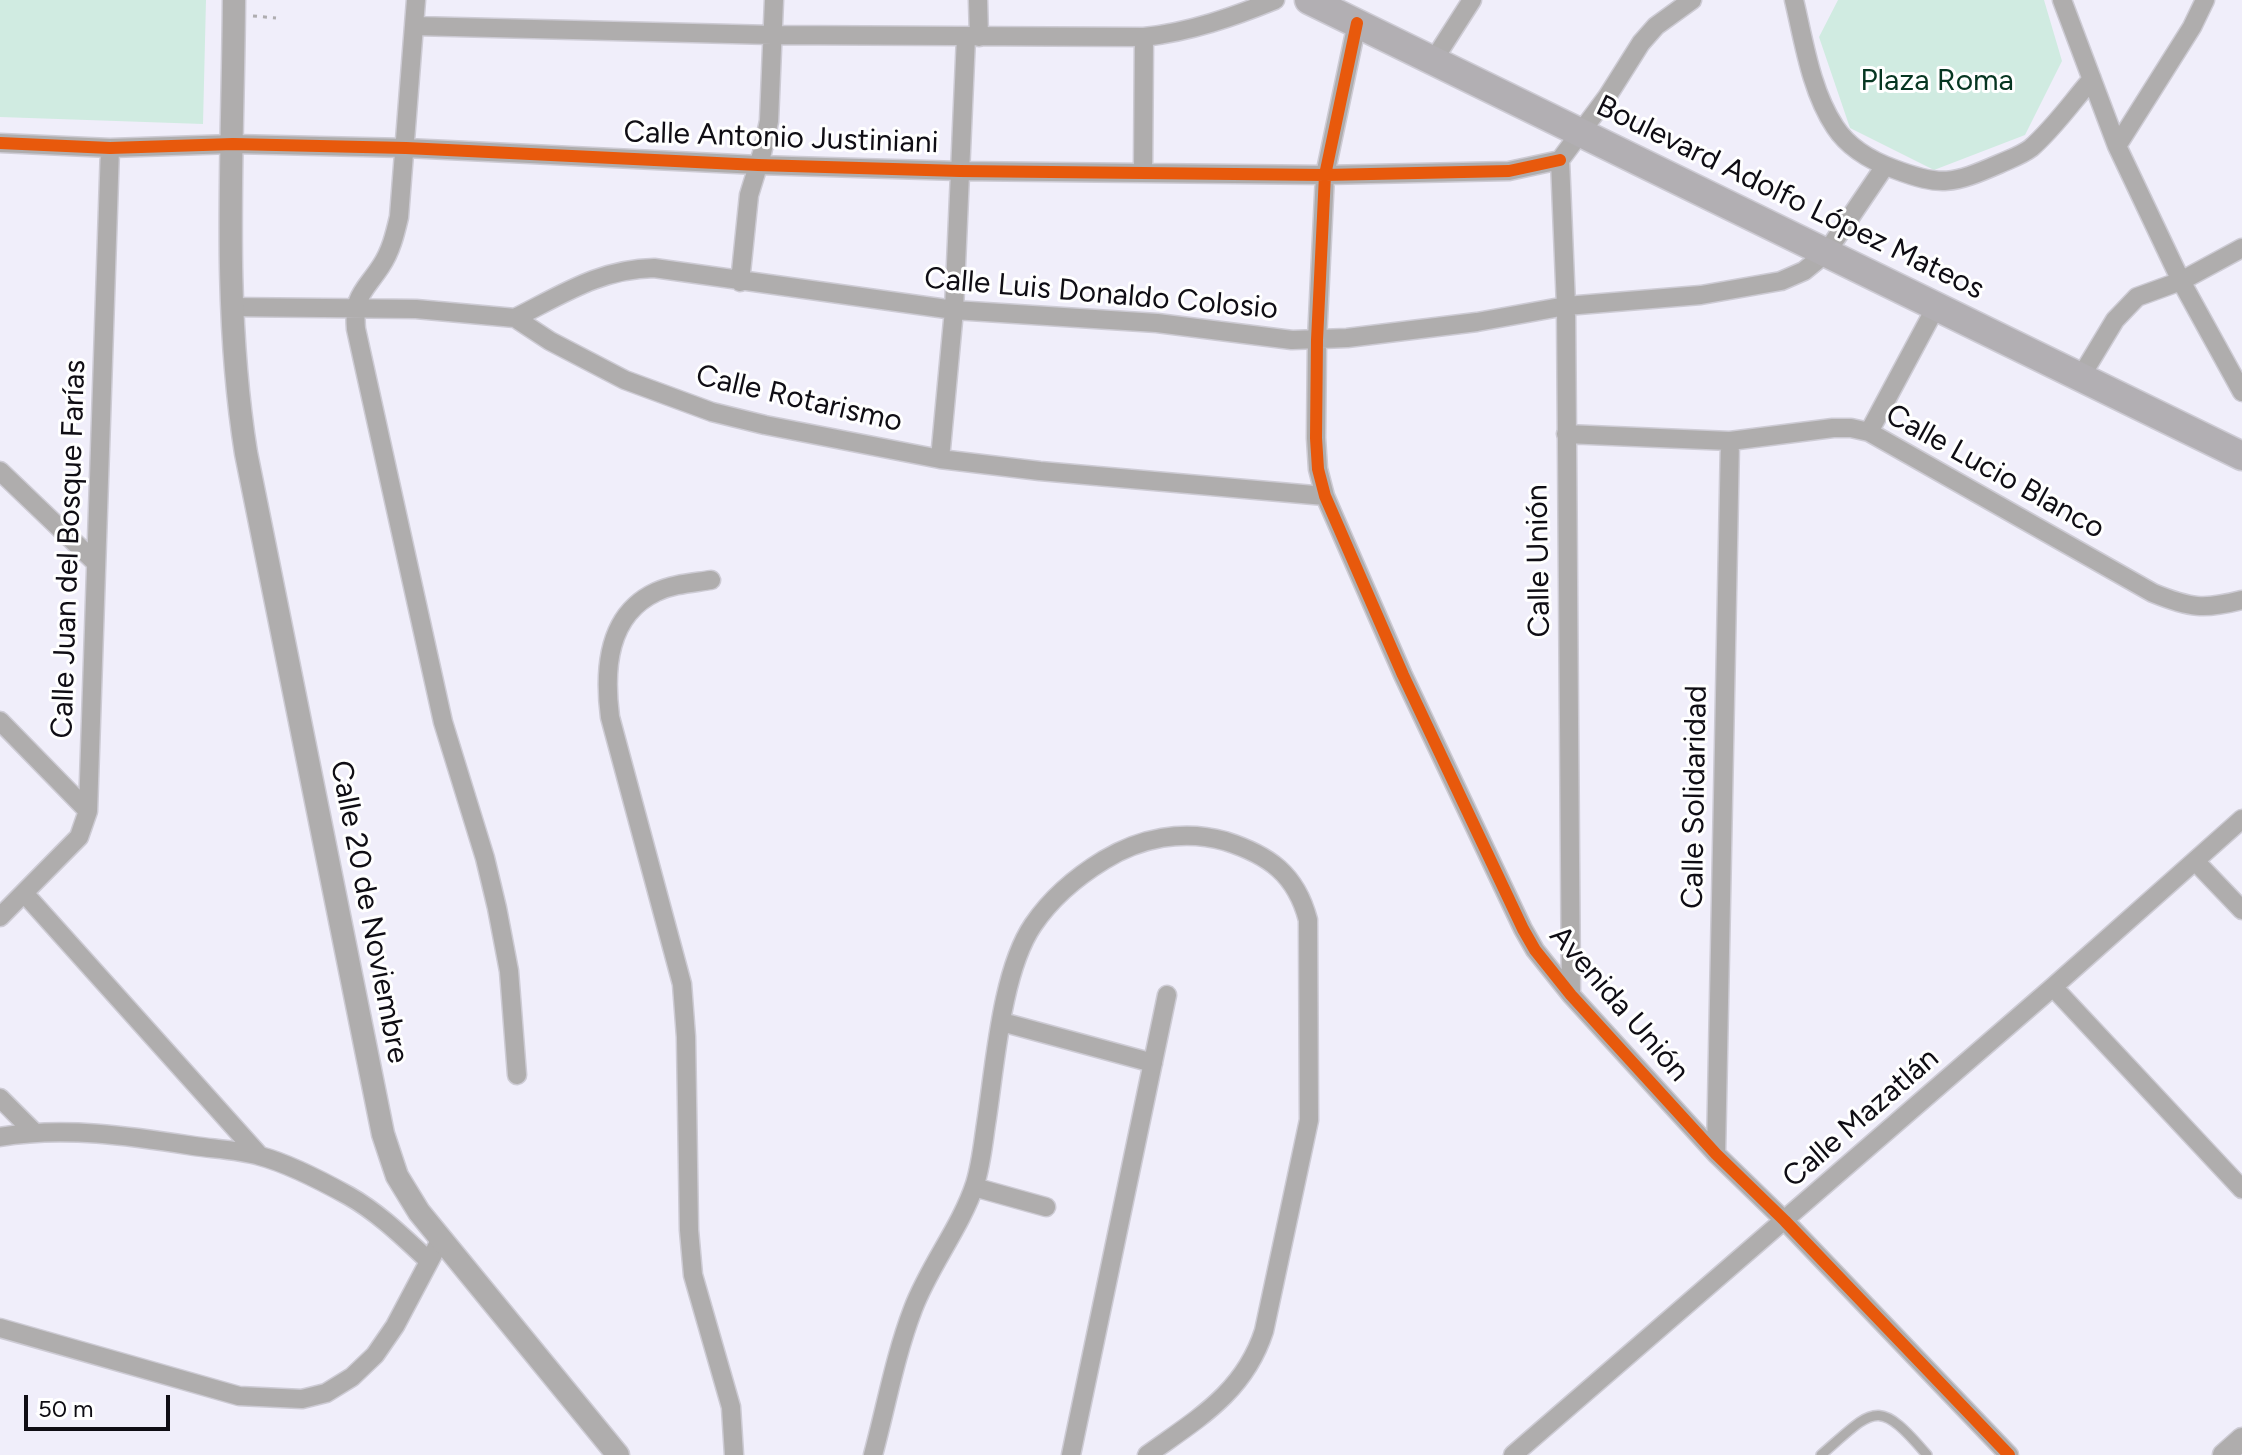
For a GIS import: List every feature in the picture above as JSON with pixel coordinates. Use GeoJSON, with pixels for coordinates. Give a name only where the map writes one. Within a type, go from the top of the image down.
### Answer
{"type":"FeatureCollection","features":[{"type":"Feature","properties":{"kind":"main road","name":"Boulevard Adolfo López Mateos"},"geometry":{"type":"LineString","coordinates":[[1309,0],[2242,456]]}},
{"type":"Feature","properties":{"kind":"street","name":"Calle 20 de Noviembre"},"geometry":{"type":"LineString","coordinates":[[234,0],[231,307],[237,393],[246,453],[383,1134],[397,1176],[440,1241],[618,1455]]}},
{"type":"Feature","properties":{"kind":"street"},"geometry":{"type":"LineString","coordinates":[[416,0],[399,217],[383,264],[354,306],[356,329],[443,722],[485,858],[497,908],[509,971],[517,1075]]}},
{"type":"Feature","properties":{"kind":"street"},"geometry":{"type":"LineString","coordinates":[[740,282],[749,195],[769,121],[774,0]]}},
{"type":"Feature","properties":{"kind":"street"},"geometry":{"type":"LineString","coordinates":[[940,459],[954,310],[960,171],[978,0]]}},
{"type":"Feature","properties":{"kind":"street"},"geometry":{"type":"LineString","coordinates":[[415,26],[772,35],[1144,37],[1170,34],[1232,17],[1275,0]]}},
{"type":"Feature","properties":{"kind":"street"},"geometry":{"type":"LineString","coordinates":[[1433,61],[1472,0]]}},
{"type":"Feature","properties":{"kind":"street"},"geometry":{"type":"LineString","coordinates":[[1560,160],[1641,43],[1656,26],[1692,0]]}},
{"type":"Feature","properties":{"kind":"street"},"geometry":{"type":"LineString","coordinates":[[1794,0],[1806,53],[1834,126],[1856,149],[1885,166],[1931,181],[1963,180],[2029,149],[2092,79]]}},
{"type":"Feature","properties":{"kind":"street"},"geometry":{"type":"LineString","coordinates":[[2062,0],[2117,146],[2181,281],[2242,392]]}},
{"type":"Feature","properties":{"kind":"street"},"geometry":{"type":"LineString","coordinates":[[2117,146],[2192,27],[2205,0]]}},
{"type":"Feature","properties":{"kind":"street","name":"Avenida Unión"},"geometry":{"type":"LineString","coordinates":[[1357,23],[1325,175],[1317,340],[1318,469],[1325,496],[1403,675],[1535,950],[1571,995],[1716,1154],[1785,1221],[2009,1455]]}},
{"type":"Feature","properties":{"kind":"street"},"geometry":{"type":"LineString","coordinates":[[1143,172],[1144,37]]}},
{"type":"Feature","properties":{"kind":"street","name":"Calle Antonio Justiniani"},"geometry":{"type":"LineString","coordinates":[[0,143],[110,148],[233,144],[406,148],[960,171],[1325,175],[1509,171],[1560,160]]}},
{"type":"Feature","properties":{"kind":"street","name":"Calle Juan del Bosque Farías"},"geometry":{"type":"LineString","coordinates":[[0,917],[79,837],[88,811],[110,148]]}},
{"type":"Feature","properties":{"kind":"street","name":"Calle Unión"},"geometry":{"type":"LineString","coordinates":[[1560,160],[1566,306],[1571,995]]}},
{"type":"Feature","properties":{"kind":"street"},"geometry":{"type":"LineString","coordinates":[[1826,253],[1885,166]]}},
{"type":"Feature","properties":{"kind":"street"},"geometry":{"type":"LineString","coordinates":[[2080,378],[2127,305],[2137,297],[2181,281],[2242,248]]}},
{"type":"Feature","properties":{"kind":"street","name":"Calle Luis Donaldo Colosio"},"geometry":{"type":"LineString","coordinates":[[515,318],[599,276],[626,269],[691,272],[740,282],[954,310],[1157,323],[1292,340],[1317,340],[1390,334],[1566,306],[1701,295],[1755,287],[1804,271],[1826,253]]}},
{"type":"Feature","properties":{"kind":"street"},"geometry":{"type":"LineString","coordinates":[[1869,432],[1937,305]]}},
{"type":"Feature","properties":{"kind":"street","name":"Calle Rotarismo"},"geometry":{"type":"LineString","coordinates":[[231,307],[354,306],[515,318],[550,341],[625,380],[712,412],[859,445],[1040,471],[1325,496]]}},
{"type":"Feature","properties":{"kind":"street","name":"Calle Lucio Blanco"},"geometry":{"type":"LineString","coordinates":[[1566,434],[1730,441],[1833,428],[1869,432],[2153,593],[2184,606],[2215,607],[2242,600]]}},
{"type":"Feature","properties":{"kind":"street","name":"Calle Solidaridad"},"geometry":{"type":"LineString","coordinates":[[1716,1154],[1730,441]]}},
{"type":"Feature","properties":{"kind":"street"},"geometry":{"type":"LineString","coordinates":[[0,471],[94,561]]}},
{"type":"Feature","properties":{"kind":"street"},"geometry":{"type":"LineString","coordinates":[[711,580],[679,584],[654,592],[631,610],[617,630],[609,653],[606,684],[610,717],[682,984],[693,1275],[731,1407],[734,1455]]}},
{"type":"Feature","properties":{"kind":"street"},"geometry":{"type":"LineString","coordinates":[[0,721],[88,811]]}},
{"type":"Feature","properties":{"kind":"street","name":"Calle Mazatlán"},"geometry":{"type":"LineString","coordinates":[[1513,1455],[1785,1221],[2242,819]]}},
{"type":"Feature","properties":{"kind":"street"},"geometry":{"type":"LineString","coordinates":[[873,1455],[913,1310],[974,1187],[1009,984],[1031,927],[1064,889],[1083,873],[1125,847],[1168,835],[1213,838],[1242,846],[1270,861],[1291,878],[1303,898],[1308,920],[1309,1120],[1256,1356],[1241,1379],[1220,1401],[1147,1455]]}},
{"type":"Feature","properties":{"kind":"street"},"geometry":{"type":"LineString","coordinates":[[2196,862],[2242,910]]}},
{"type":"Feature","properties":{"kind":"street"},"geometry":{"type":"LineString","coordinates":[[24,893],[260,1156]]}},
{"type":"Feature","properties":{"kind":"street"},"geometry":{"type":"LineString","coordinates":[[2053,987],[2242,1189]]}},
{"type":"Feature","properties":{"kind":"street"},"geometry":{"type":"LineString","coordinates":[[1071,1455],[1167,995]]}},
{"type":"Feature","properties":{"kind":"street"},"geometry":{"type":"LineString","coordinates":[[1002,1022],[1153,1063]]}},
{"type":"Feature","properties":{"kind":"street"},"geometry":{"type":"LineString","coordinates":[[0,1098],[33,1131]]}},
{"type":"Feature","properties":{"kind":"street"},"geometry":{"type":"LineString","coordinates":[[0,1137],[33,1131],[145,1139],[260,1156],[351,1197],[389,1224],[429,1261]]}},
{"type":"Feature","properties":{"kind":"street"},"geometry":{"type":"LineString","coordinates":[[974,1187],[1046,1207]]}},
{"type":"Feature","properties":{"kind":"street"},"geometry":{"type":"LineString","coordinates":[[0,1328],[239,1396],[302,1399],[326,1393],[352,1377],[375,1355],[395,1326],[440,1241]]}},
{"type":"Feature","properties":{"kind":"street"},"geometry":{"type":"LineString","coordinates":[[2224,1455],[2242,1439]]}},
{"type":"Feature","properties":{"kind":"lane"},"geometry":{"type":"LineString","coordinates":[[1821,1455],[1861,1420],[1875,1414],[1890,1417],[1927,1455]]}},
{"type":"Feature","properties":{"kind":"green space"},"geometry":{"type":"Polygon","coordinates":[[[0,0],[206,0],[203,124],[0,117],[0,0]]]}},
{"type":"Feature","properties":{"kind":"green space","name":"Plaza Roma"},"geometry":{"type":"Polygon","coordinates":[[[1838,0],[2044,0],[2062,61],[2025,135],[1934,170],[1850,128],[1819,37],[1838,0]]]}},
{"type":"Feature","properties":{"kind":"cycle path"},"geometry":{"type":"LineString","coordinates":[[1357,23],[1325,175],[1317,340],[1318,469],[1325,496],[1403,675],[1535,950],[1571,995],[1716,1154],[1785,1221],[2009,1455]]}},
{"type":"Feature","properties":{"kind":"cycle path"},"geometry":{"type":"LineString","coordinates":[[0,143],[110,148],[233,144],[406,148],[960,171],[1325,175],[1509,171],[1560,160]]}}]}
